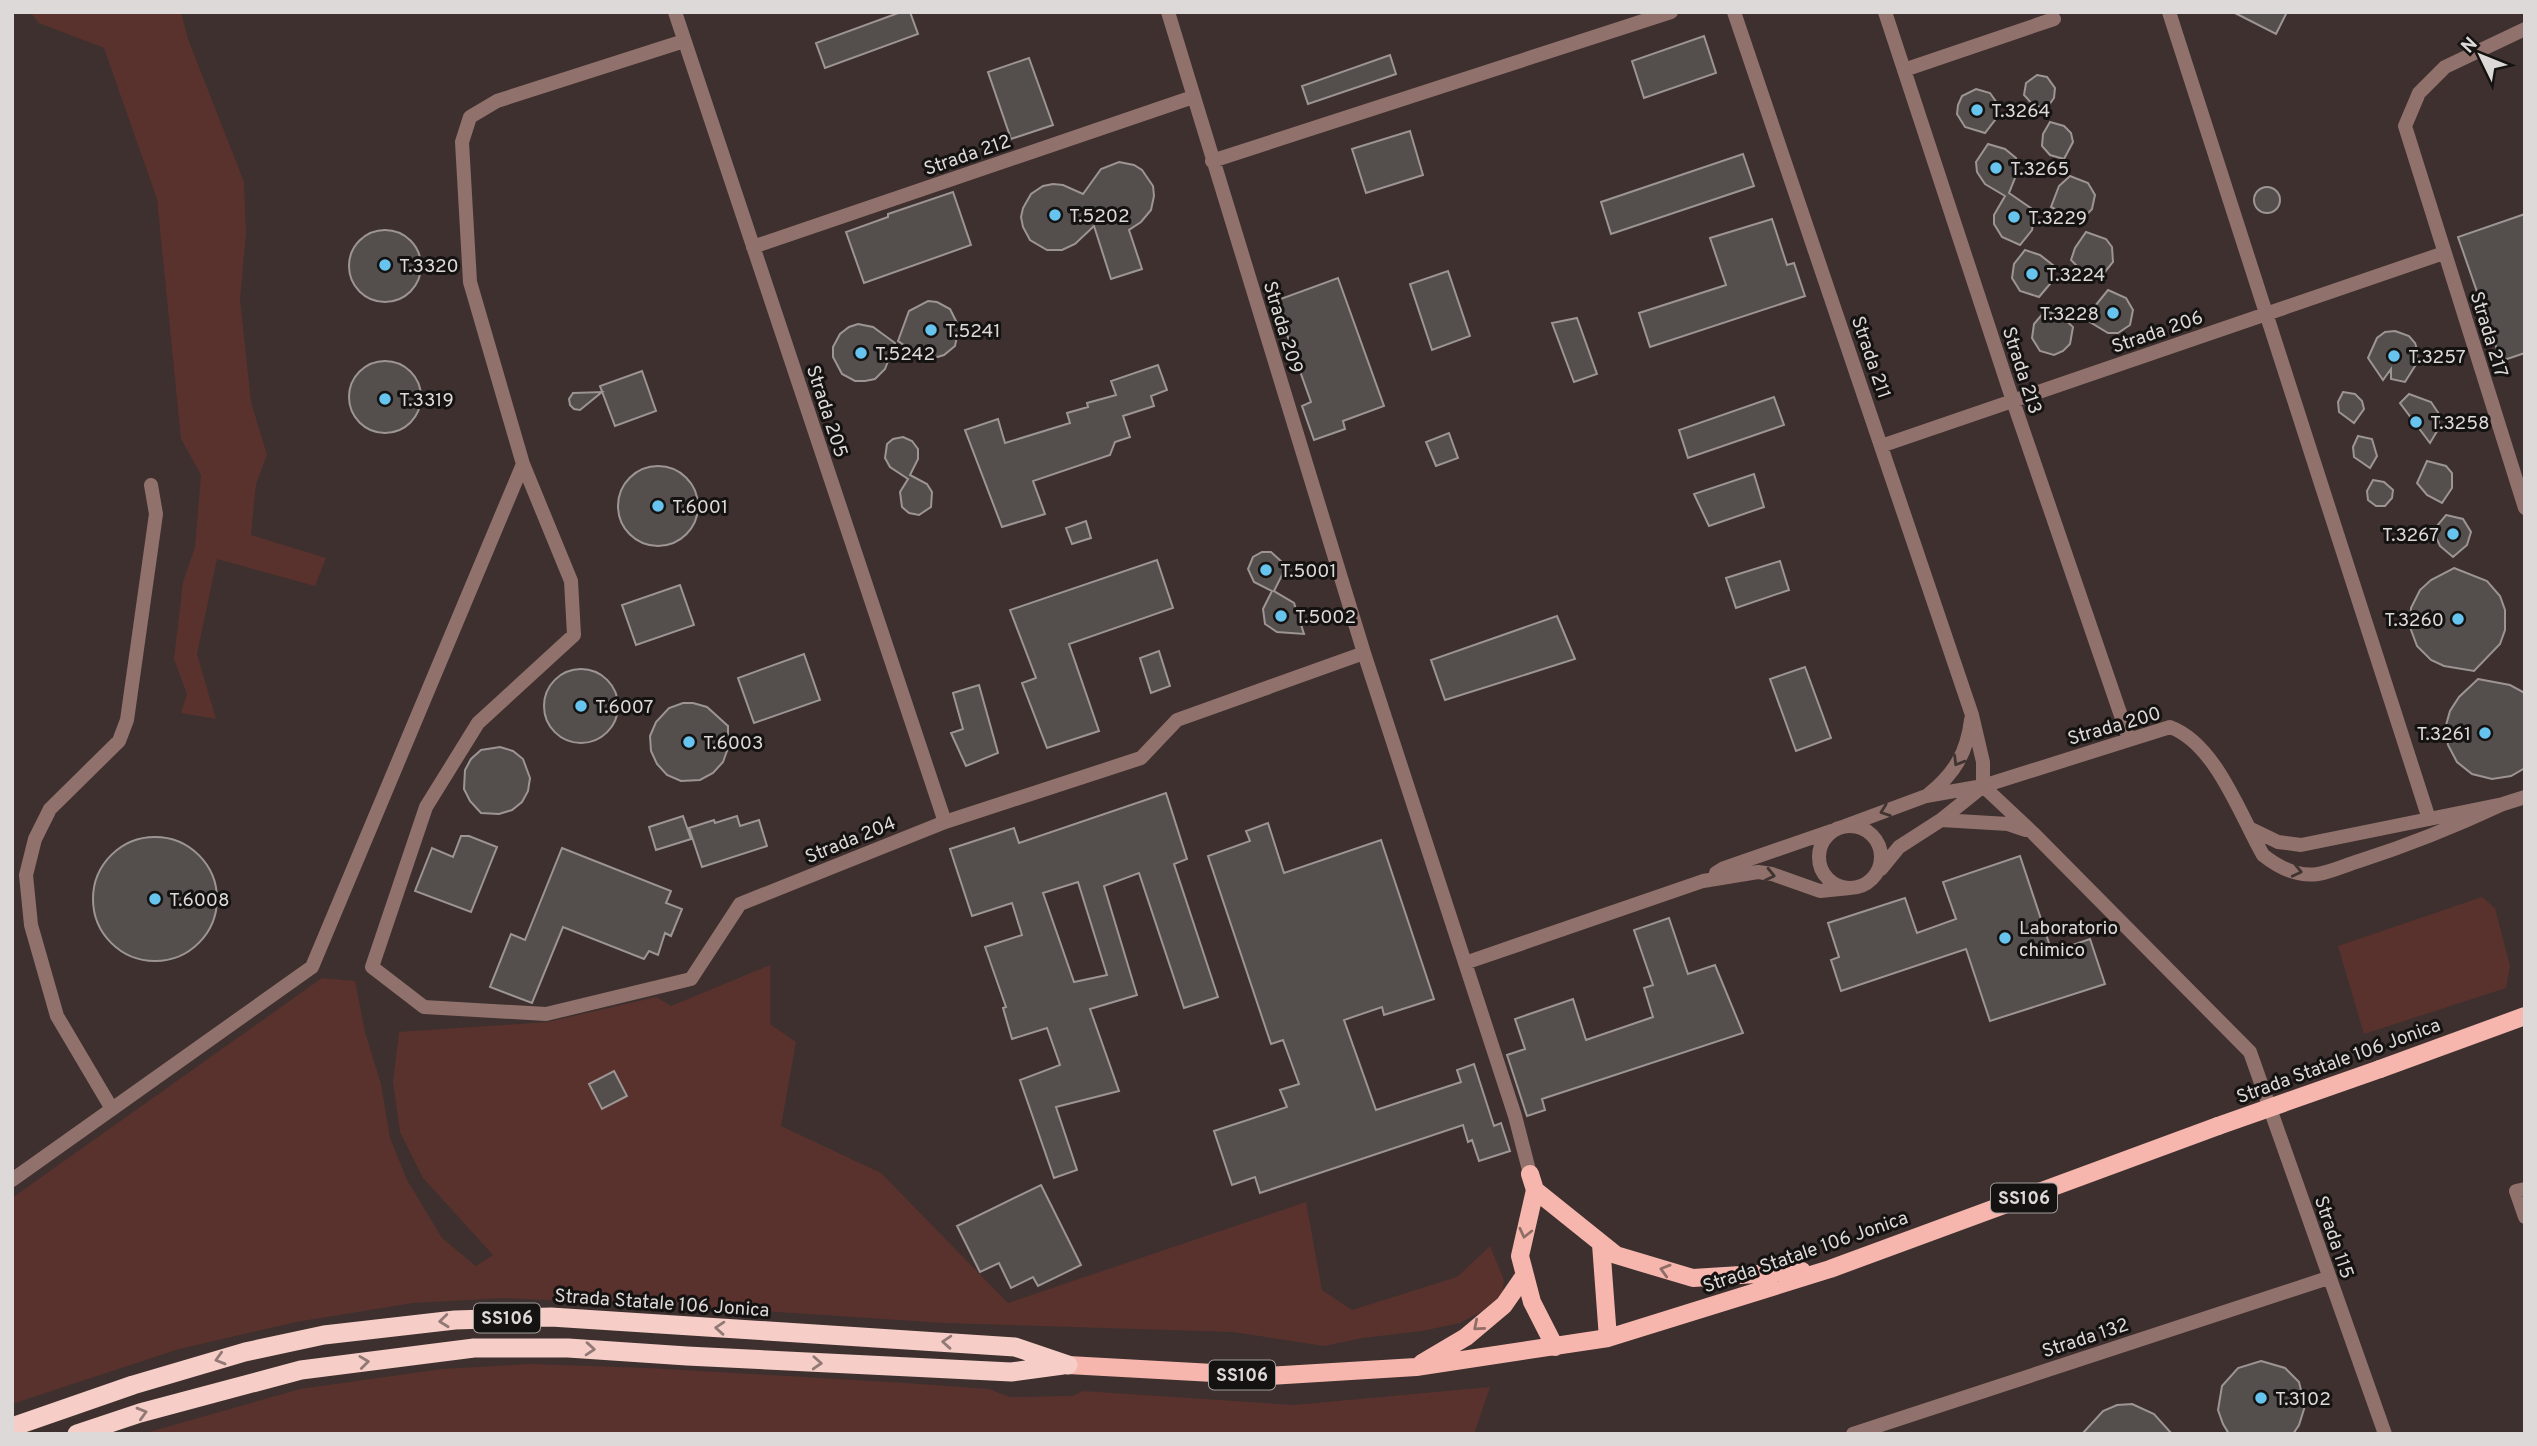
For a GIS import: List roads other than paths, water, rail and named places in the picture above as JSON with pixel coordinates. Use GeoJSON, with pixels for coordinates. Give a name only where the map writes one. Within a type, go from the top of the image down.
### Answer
{"type":"FeatureCollection","features":[{"type":"Feature","properties":{"kind":"highway","name":"Strada Statale 106 Jonica"},"geometry":{"type":"LineString","coordinates":[[12,1427],[133,1385],[245,1352],[324,1335],[455,1320],[551,1317],[1015,1347],[1068,1365]]}},
{"type":"Feature","properties":{"kind":"highway","name":"Strada Statale 106 Jonica"},"geometry":{"type":"LineString","coordinates":[[77,1434],[141,1413],[301,1370],[474,1348],[568,1348],[1011,1372],[1068,1365]]}},
{"type":"Feature","properties":{"kind":"main road","name":"Strada Statale 106 Jonica"},"geometry":{"type":"LineString","coordinates":[[1068,1365],[1268,1376],[1416,1367],[1608,1338],[1830,1269],[2525,1016]]}},
{"type":"Feature","properties":{"kind":"main road"},"geometry":{"type":"LineString","coordinates":[[1532,1182],[1616,1255],[1693,1278],[1830,1269]]}},
{"type":"Feature","properties":{"kind":"main road"},"geometry":{"type":"LineString","coordinates":[[1532,1182],[1520,1256],[1532,1302],[1555,1348]]}},
{"type":"Feature","properties":{"kind":"main road"},"geometry":{"type":"LineString","coordinates":[[1601,1244],[1608,1338]]}},
{"type":"Feature","properties":{"kind":"main road"},"geometry":{"type":"LineString","coordinates":[[1416,1367],[1466,1337],[1504,1305],[1524,1276]]}},
{"type":"Feature","properties":{"kind":"lane","name":"Strada 205"},"geometry":{"type":"LineString","coordinates":[[675,12],[945,822]]}},
{"type":"Feature","properties":{"kind":"lane","name":"Strada 209"},"geometry":{"type":"LineString","coordinates":[[1168,12],[1364,653],[1515,1116],[1532,1182]]}},
{"type":"Feature","properties":{"kind":"lane"},"geometry":{"type":"LineString","coordinates":[[1212,161],[1671,12]]}},
{"type":"Feature","properties":{"kind":"lane","name":"Strada 211"},"geometry":{"type":"LineString","coordinates":[[1734,12],[1972,715],[1983,762],[1983,786]]}},
{"type":"Feature","properties":{"kind":"lane","name":"Strada 213"},"geometry":{"type":"LineString","coordinates":[[1885,12],[2013,401],[2129,738]]}},
{"type":"Feature","properties":{"kind":"lane"},"geometry":{"type":"LineString","coordinates":[[2169,12],[2429,820]]}},
{"type":"Feature","properties":{"kind":"lane"},"geometry":{"type":"LineString","coordinates":[[1904,70],[2053,19]]}},
{"type":"Feature","properties":{"kind":"lane","name":"Strada 217"},"geometry":{"type":"LineString","coordinates":[[2525,30],[2445,68],[2419,93],[2405,126],[2525,508]]}},
{"type":"Feature","properties":{"kind":"lane"},"geometry":{"type":"LineString","coordinates":[[12,1180],[312,967],[523,464],[470,282],[462,142],[470,117],[497,101],[684,41]]}},
{"type":"Feature","properties":{"kind":"lane","name":"Strada 212"},"geometry":{"type":"LineString","coordinates":[[753,247],[1193,97]]}},
{"type":"Feature","properties":{"kind":"lane","name":"Strada 206"},"geometry":{"type":"LineString","coordinates":[[1881,446],[2444,253]]}},
{"type":"Feature","properties":{"kind":"lane","name":"Strada 204"},"geometry":{"type":"LineString","coordinates":[[523,464],[571,581],[574,635],[478,723],[426,807],[372,967],[424,1007],[546,1014],[691,979],[740,904],[945,822],[1141,758],[1177,720],[1364,653]]}},
{"type":"Feature","properties":{"kind":"lane"},"geometry":{"type":"LineString","coordinates":[[112,1109],[57,1016],[31,925],[26,875],[35,839],[50,809],[119,741],[127,720],[156,514],[151,485]]}},
{"type":"Feature","properties":{"kind":"lane"},"geometry":{"type":"LineString","coordinates":[[1926,796],[1957,766],[1964,752],[1972,715]]}},
{"type":"Feature","properties":{"kind":"lane","name":"Strada 200"},"geometry":{"type":"LineString","coordinates":[[1983,786],[2170,727],[2184,732],[2212,763],[2263,855],[2275,864],[2297,873],[2317,874],[2450,829],[2503,804]]}},
{"type":"Feature","properties":{"kind":"lane"},"geometry":{"type":"LineString","coordinates":[[1465,962],[1703,881],[1758,872],[1772,874],[1819,891],[1850,888],[1869,882],[1899,847],[1941,820],[1983,786]]}},
{"type":"Feature","properties":{"kind":"lane"},"geometry":{"type":"LineString","coordinates":[[1703,881],[1724,867],[1926,796],[1983,786]]}},
{"type":"Feature","properties":{"kind":"lane"},"geometry":{"type":"LineString","coordinates":[[1983,786],[2033,833]]}},
{"type":"Feature","properties":{"kind":"lane","name":"Strada 200"},"geometry":{"type":"LineString","coordinates":[[2249,828],[2278,842],[2301,845],[2429,820],[2525,797]]}},
{"type":"Feature","properties":{"kind":"lane"},"geometry":{"type":"LineString","coordinates":[[1941,820],[2008,824],[2033,833]]}},
{"type":"Feature","properties":{"kind":"lane"},"geometry":{"type":"LineString","coordinates":[[1850,888],[1831,882],[1820,865],[1822,845],[1840,828],[1865,829],[1879,844],[1881,865],[1876,874]]}},
{"type":"Feature","properties":{"kind":"lane","name":"Strada 115"},"geometry":{"type":"LineString","coordinates":[[2033,833],[2250,1052],[2385,1434]]}},
{"type":"Feature","properties":{"kind":"lane"},"geometry":{"type":"LineString","coordinates":[[2521,1190],[2525,1217]]}},
{"type":"Feature","properties":{"kind":"lane","name":"Strada 132"},"geometry":{"type":"LineString","coordinates":[[1853,1434],[2328,1278]]}},
{"type":"Feature","properties":{"kind":"place","name":"T.3264"},"geometry":{"type":"Point","coordinates":[1977,110]}},
{"type":"Feature","properties":{"kind":"place","name":"T.3265"},"geometry":{"type":"Point","coordinates":[1996,168]}},
{"type":"Feature","properties":{"kind":"place","name":"T.5202"},"geometry":{"type":"Point","coordinates":[1055,215]}},
{"type":"Feature","properties":{"kind":"place","name":"T.3229"},"geometry":{"type":"Point","coordinates":[2014,217]}},
{"type":"Feature","properties":{"kind":"place","name":"T.3320"},"geometry":{"type":"Point","coordinates":[385,265]}},
{"type":"Feature","properties":{"kind":"place","name":"T.3224"},"geometry":{"type":"Point","coordinates":[2032,274]}},
{"type":"Feature","properties":{"kind":"place","name":"T.3228"},"geometry":{"type":"Point","coordinates":[2113,313]}},
{"type":"Feature","properties":{"kind":"place","name":"T.5241"},"geometry":{"type":"Point","coordinates":[931,330]}},
{"type":"Feature","properties":{"kind":"place","name":"T.5242"},"geometry":{"type":"Point","coordinates":[861,353]}},
{"type":"Feature","properties":{"kind":"place","name":"T.3257"},"geometry":{"type":"Point","coordinates":[2394,356]}},
{"type":"Feature","properties":{"kind":"place","name":"T.3319"},"geometry":{"type":"Point","coordinates":[385,399]}},
{"type":"Feature","properties":{"kind":"place","name":"T.3258"},"geometry":{"type":"Point","coordinates":[2416,422]}},
{"type":"Feature","properties":{"kind":"place","name":"T.6001"},"geometry":{"type":"Point","coordinates":[658,506]}},
{"type":"Feature","properties":{"kind":"place","name":"T.3267"},"geometry":{"type":"Point","coordinates":[2453,534]}},
{"type":"Feature","properties":{"kind":"place","name":"T.5001"},"geometry":{"type":"Point","coordinates":[1266,570]}},
{"type":"Feature","properties":{"kind":"place","name":"T.5002"},"geometry":{"type":"Point","coordinates":[1281,616]}},
{"type":"Feature","properties":{"kind":"place","name":"T.3260"},"geometry":{"type":"Point","coordinates":[2458,619]}},
{"type":"Feature","properties":{"kind":"place","name":"T.6007"},"geometry":{"type":"Point","coordinates":[581,706]}},
{"type":"Feature","properties":{"kind":"place","name":"T.3261"},"geometry":{"type":"Point","coordinates":[2485,733]}},
{"type":"Feature","properties":{"kind":"place","name":"T.6003"},"geometry":{"type":"Point","coordinates":[689,742]}},
{"type":"Feature","properties":{"kind":"place","name":"T.6008"},"geometry":{"type":"Point","coordinates":[155,899]}},
{"type":"Feature","properties":{"kind":"place","name":"Laboratorio chimico"},"geometry":{"type":"Point","coordinates":[2005,938]}},
{"type":"Feature","properties":{"kind":"place","name":"T.3102"},"geometry":{"type":"Point","coordinates":[2261,1398]}}]}
